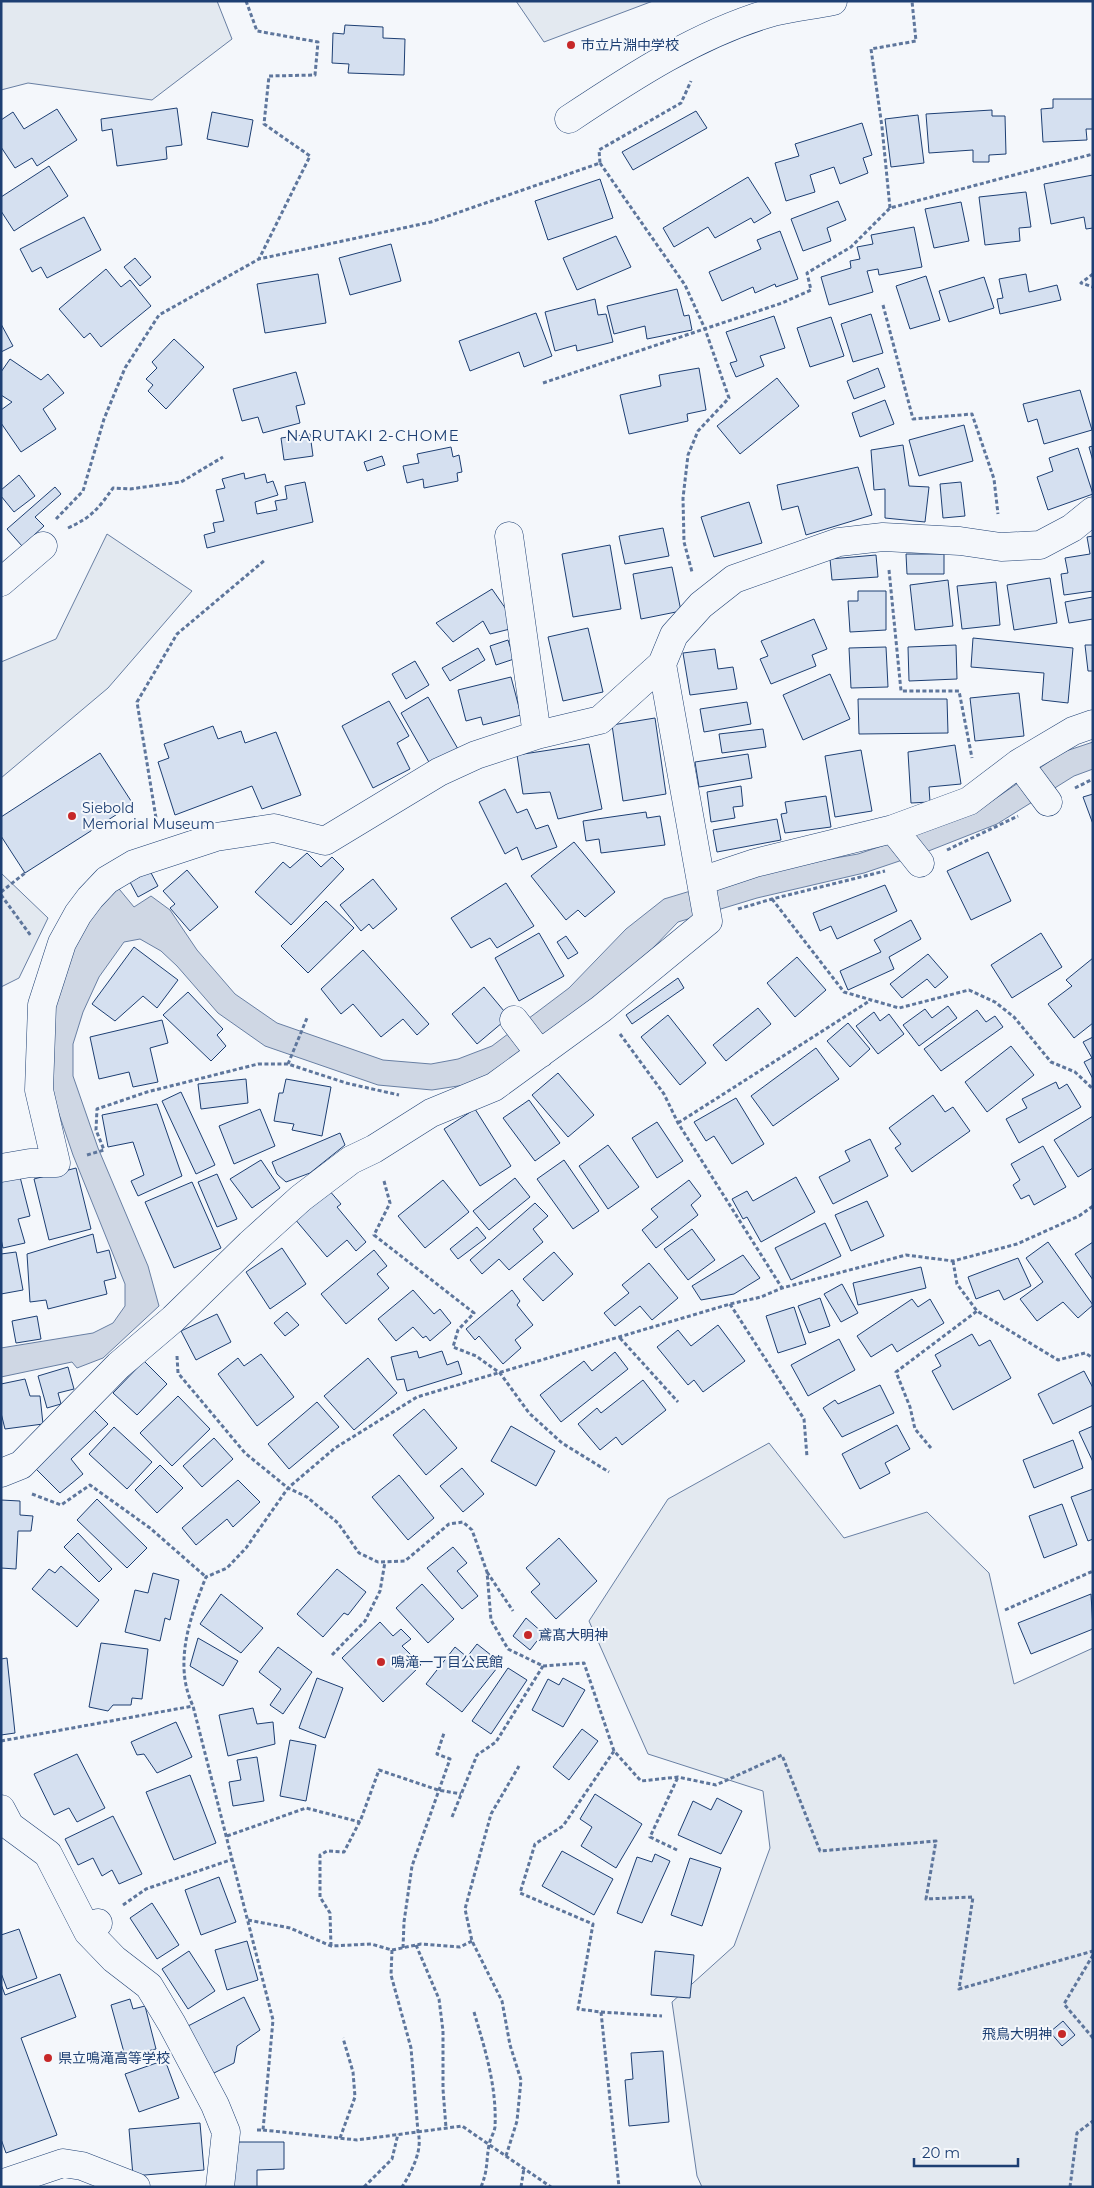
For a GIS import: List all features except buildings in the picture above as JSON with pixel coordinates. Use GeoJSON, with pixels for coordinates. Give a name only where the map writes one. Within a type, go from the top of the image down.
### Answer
{"type":"FeatureCollection","features":[{"type":"Feature","properties":{"kind":"street"},"geometry":{"type":"LineString","coordinates":[[569,120],[634,76],[711,34],[774,12],[833,1]]}},
{"type":"Feature","properties":{"kind":"street"},"geometry":{"type":"LineString","coordinates":[[1,1168],[30,1163],[56,1163],[39,1090],[42,1006],[62,944],[78,914],[107,880],[134,864],[216,837],[274,828],[325,841],[439,772],[476,755],[537,735],[600,720],[662,664],[674,635],[701,605],[734,579],[840,542],[883,537],[960,541],[1002,547],[1040,545],[1072,528],[1093,511]]}},
{"type":"Feature","properties":{"kind":"street"},"geometry":{"type":"LineString","coordinates":[[509,536],[537,735]]}},
{"type":"Feature","properties":{"kind":"street"},"geometry":{"type":"LineString","coordinates":[[1,582],[43,539]]}},
{"type":"Feature","properties":{"kind":"street"},"geometry":{"type":"LineString","coordinates":[[1,1473],[21,1465],[119,1364],[173,1319],[250,1244],[301,1198],[351,1160],[374,1149],[431,1113],[494,1087],[602,1009],[708,921],[662,664]]}},
{"type":"Feature","properties":{"kind":"street"},"geometry":{"type":"LineString","coordinates":[[701,881],[755,863],[893,829],[969,801],[1019,763],[1073,731],[1093,724]]}},
{"type":"Feature","properties":{"kind":"street"},"geometry":{"type":"LineString","coordinates":[[1019,763],[1048,802]]}},
{"type":"Feature","properties":{"kind":"street"},"geometry":{"type":"LineString","coordinates":[[893,829],[920,863]]}},
{"type":"Feature","properties":{"kind":"street"},"geometry":{"type":"LineString","coordinates":[[514,1020],[540,1054]]}},
{"type":"Feature","properties":{"kind":"street"},"geometry":{"type":"LineString","coordinates":[[1,1809],[10,1826],[48,1854],[114,1959],[149,1986],[172,2024],[215,2105],[226,2132],[220,2187]]}},
{"type":"Feature","properties":{"kind":"street"},"geometry":{"type":"LineString","coordinates":[[1,2184],[62,2163],[82,2166],[136,2187]]}},
{"type":"Feature","properties":{"kind":"path"},"geometry":{"type":"LineString","coordinates":[[246,1],[257,31],[318,42],[316,75],[269,76],[264,124],[310,156],[259,259]]}},
{"type":"Feature","properties":{"kind":"path"},"geometry":{"type":"LineString","coordinates":[[890,208],[882,127],[871,49],[916,41],[912,1]]}},
{"type":"Feature","properties":{"kind":"path"},"geometry":{"type":"LineString","coordinates":[[701,605],[684,542],[683,498],[688,455],[698,431],[729,398],[705,329],[685,285],[600,163],[599,150],[681,103],[711,34]]}},
{"type":"Feature","properties":{"kind":"path"},"geometry":{"type":"LineString","coordinates":[[543,384],[782,303],[811,290],[807,273],[851,247],[890,208],[1093,154]]}},
{"type":"Feature","properties":{"kind":"path"},"geometry":{"type":"LineString","coordinates":[[43,539],[83,492],[104,419],[125,368],[159,315],[259,259],[431,222],[600,163]]}},
{"type":"Feature","properties":{"kind":"path"},"geometry":{"type":"LineString","coordinates":[[1093,274],[1081,283],[1093,287]]}},
{"type":"Feature","properties":{"kind":"path"},"geometry":{"type":"LineString","coordinates":[[883,305],[913,419],[972,414],[994,479],[1002,547]]}},
{"type":"Feature","properties":{"kind":"path"},"geometry":{"type":"LineString","coordinates":[[43,539],[80,522],[96,511],[113,488],[130,489],[182,482],[223,457]]}},
{"type":"Feature","properties":{"kind":"path"},"geometry":{"type":"LineString","coordinates":[[883,537],[891,578],[901,691],[959,691],[979,794]]}},
{"type":"Feature","properties":{"kind":"path"},"geometry":{"type":"LineString","coordinates":[[162,854],[137,702],[178,634],[265,560]]}},
{"type":"Feature","properties":{"kind":"path"},"geometry":{"type":"LineString","coordinates":[[25,873],[1,893],[54,970]]}},
{"type":"Feature","properties":{"kind":"path"},"geometry":{"type":"LineString","coordinates":[[772,899],[844,992],[899,1008],[969,990],[995,1002],[1014,1017],[1051,1062],[1076,1072],[1093,1089]]}},
{"type":"Feature","properties":{"kind":"path"},"geometry":{"type":"LineString","coordinates":[[678,1123],[872,1000]]}},
{"type":"Feature","properties":{"kind":"path"},"geometry":{"type":"LineString","coordinates":[[602,1009],[664,1094],[678,1123],[782,1288]]}},
{"type":"Feature","properties":{"kind":"path"},"geometry":{"type":"LineString","coordinates":[[288,1064],[307,1018]]}},
{"type":"Feature","properties":{"kind":"path"},"geometry":{"type":"LineString","coordinates":[[104,1150],[96,1130],[97,1109],[146,1092],[258,1064],[288,1064],[346,1083],[420,1100],[431,1113]]}},
{"type":"Feature","properties":{"kind":"path"},"geometry":{"type":"LineString","coordinates":[[374,1149],[390,1203],[374,1235],[474,1313],[458,1330],[453,1348],[476,1356],[500,1372],[529,1414],[562,1443],[609,1472]]}},
{"type":"Feature","properties":{"kind":"path"},"geometry":{"type":"LineString","coordinates":[[263,2130],[273,2020],[193,1706],[187,1694],[183,1662],[192,1613],[206,1577],[227,1568],[246,1548],[288,1488],[335,1448],[417,1397],[730,1304],[761,1297],[782,1288],[906,1256],[953,1261],[1017,1244],[1079,1216],[1093,1206]]}},
{"type":"Feature","properties":{"kind":"path"},"geometry":{"type":"LineString","coordinates":[[953,1261],[957,1284],[978,1311],[1058,1360],[1084,1353],[1093,1358]]}},
{"type":"Feature","properties":{"kind":"path"},"geometry":{"type":"LineString","coordinates":[[730,1304],[804,1419],[807,1457]]}},
{"type":"Feature","properties":{"kind":"path"},"geometry":{"type":"LineString","coordinates":[[931,1448],[915,1429],[910,1407],[896,1372],[978,1311]]}},
{"type":"Feature","properties":{"kind":"path"},"geometry":{"type":"LineString","coordinates":[[173,1319],[178,1372],[245,1453],[288,1488],[307,1497],[338,1523],[359,1553],[378,1562],[405,1561],[448,1524],[463,1522],[472,1530],[487,1572],[513,1611]]}},
{"type":"Feature","properties":{"kind":"path"},"geometry":{"type":"LineString","coordinates":[[620,1338],[678,1402]]}},
{"type":"Feature","properties":{"kind":"path"},"geometry":{"type":"LineString","coordinates":[[27,1492],[61,1506],[90,1485],[150,1528],[206,1577]]}},
{"type":"Feature","properties":{"kind":"path"},"geometry":{"type":"LineString","coordinates":[[332,1655],[365,1621],[380,1591],[385,1562]]}},
{"type":"Feature","properties":{"kind":"path"},"geometry":{"type":"LineString","coordinates":[[1005,1610],[1093,1571]]}},
{"type":"Feature","properties":{"kind":"path"},"geometry":{"type":"LineString","coordinates":[[487,1572],[491,1620],[508,1648],[543,1666],[584,1663],[614,1751],[641,1781],[678,1776],[716,1785],[782,1755],[820,1851],[936,1841],[926,1899],[973,1897],[959,1989],[1093,1951]]}},
{"type":"Feature","properties":{"kind":"path"},"geometry":{"type":"LineString","coordinates":[[452,1817],[477,1755],[496,1742],[543,1666]]}},
{"type":"Feature","properties":{"kind":"path"},"geometry":{"type":"LineString","coordinates":[[1,1741],[193,1706]]}},
{"type":"Feature","properties":{"kind":"path"},"geometry":{"type":"LineString","coordinates":[[403,1948],[404,1922],[412,1866],[450,1759],[437,1754],[444,1733]]}},
{"type":"Feature","properties":{"kind":"path"},"geometry":{"type":"LineString","coordinates":[[614,1751],[563,1826],[535,1844],[520,1893],[593,1924],[578,2009],[662,2016]]}},
{"type":"Feature","properties":{"kind":"path"},"geometry":{"type":"LineString","coordinates":[[506,2156],[517,2122],[521,2080],[510,2044],[502,2001],[472,1941],[465,1909],[492,1814],[519,1766]]}},
{"type":"Feature","properties":{"kind":"path"},"geometry":{"type":"LineString","coordinates":[[331,1946],[330,1913],[320,1897],[320,1855],[327,1852],[344,1852],[360,1822],[379,1770],[438,1790],[461,1794]]}},
{"type":"Feature","properties":{"kind":"path"},"geometry":{"type":"LineString","coordinates":[[678,1776],[650,1837],[678,1850]]}},
{"type":"Feature","properties":{"kind":"path"},"geometry":{"type":"LineString","coordinates":[[227,1836],[306,1808],[360,1822]]}},
{"type":"Feature","properties":{"kind":"path"},"geometry":{"type":"LineString","coordinates":[[93,1927],[146,1889],[233,1859]]}},
{"type":"Feature","properties":{"kind":"path"},"geometry":{"type":"LineString","coordinates":[[248,1920],[290,1928],[331,1946],[371,1944],[392,1950],[416,1945],[460,1947],[472,1941]]}},
{"type":"Feature","properties":{"kind":"path"},"geometry":{"type":"LineString","coordinates":[[416,1945],[439,1999],[443,2031],[443,2089],[446,2128]]}},
{"type":"Feature","properties":{"kind":"path"},"geometry":{"type":"LineString","coordinates":[[392,1950],[391,1975],[411,2048],[418,2132],[421,2142],[409,2175],[402,2187]]}},
{"type":"Feature","properties":{"kind":"path"},"geometry":{"type":"LineString","coordinates":[[1093,1955],[1064,2004],[1093,2038]]}},
{"type":"Feature","properties":{"kind":"path"},"geometry":{"type":"LineString","coordinates":[[474,2012],[490,2065],[495,2128],[489,2144],[488,2170],[481,2187]]}},
{"type":"Feature","properties":{"kind":"path"},"geometry":{"type":"LineString","coordinates":[[601,2012],[618,2187]]}},
{"type":"Feature","properties":{"kind":"path"},"geometry":{"type":"LineString","coordinates":[[340,2138],[355,2097],[353,2072],[343,2038]]}},
{"type":"Feature","properties":{"kind":"path"},"geometry":{"type":"LineString","coordinates":[[1070,2187],[1078,2133],[1093,2121]]}},
{"type":"Feature","properties":{"kind":"path"},"geometry":{"type":"LineString","coordinates":[[226,2132],[263,2130],[358,2140],[462,2126],[552,2187]]}},
{"type":"Feature","properties":{"kind":"path"},"geometry":{"type":"LineString","coordinates":[[364,2187],[392,2159],[398,2134]]}},
{"type":"Feature","properties":{"kind":"path"},"geometry":{"type":"LineString","coordinates":[[521,2187],[524,2168]]}},
{"type":"Feature","properties":{"kind":"shaded area"},"geometry":{"type":"Polygon","coordinates":[[[1,1],[217,1],[232,39],[152,100],[28,83],[1,90],[1,1]]]}},
{"type":"Feature","properties":{"kind":"shaded area"},"geometry":{"type":"Polygon","coordinates":[[[516,1],[653,1],[544,42],[516,1]]]}},
{"type":"Feature","properties":{"kind":"shaded area"},"geometry":{"type":"Polygon","coordinates":[[[107,534],[192,591],[108,688],[1,778],[1,662],[56,639],[107,534]]]}},
{"type":"Feature","properties":{"kind":"shaded area"},"geometry":{"type":"Polygon","coordinates":[[[1093,742],[1093,769],[1074,776],[997,824],[926,852],[864,873],[757,898],[678,922],[652,949],[583,1011],[484,1082],[432,1090],[378,1085],[265,1046],[218,1013],[177,966],[161,951],[140,939],[124,942],[99,977],[83,1012],[73,1044],[73,1076],[98,1148],[148,1266],[159,1306],[103,1358],[77,1368],[72,1362],[1,1377],[1,1348],[93,1333],[113,1323],[125,1306],[125,1284],[73,1155],[45,1073],[51,1005],[87,913],[115,884],[134,907],[151,896],[170,910],[197,950],[235,994],[277,1023],[383,1060],[431,1064],[458,1059],[492,1046],[569,988],[626,929],[664,899],[750,873],[858,854],[920,833],[989,803],[1063,752],[1093,742]]]}},
{"type":"Feature","properties":{"kind":"shaded area"},"geometry":{"type":"Polygon","coordinates":[[[1,873],[48,918],[19,978],[1,987],[1,873]]]}},
{"type":"Feature","properties":{"kind":"shaded area"},"geometry":{"type":"Polygon","coordinates":[[[769,1443],[844,1538],[927,1512],[989,1573],[1014,1684],[1093,1648],[1093,2187],[702,2187],[697,2176],[672,2002],[734,1946],[770,1848],[763,1791],[648,1754],[589,1621],[668,1499],[769,1443]]]}},
{"type":"Feature","properties":{"kind":"place","name":"市立片淵中学校"},"geometry":{"type":"Point","coordinates":[571,45]}},
{"type":"Feature","properties":{"kind":"place","name":"Siebold Memorial Museum"},"geometry":{"type":"Point","coordinates":[72,816]}},
{"type":"Feature","properties":{"kind":"place","name":"鳶髙大明神"},"geometry":{"type":"Point","coordinates":[528,1635]}},
{"type":"Feature","properties":{"kind":"place","name":"鳴滝一丁目公民館"},"geometry":{"type":"Point","coordinates":[381,1662]}},
{"type":"Feature","properties":{"kind":"place","name":"飛鳥大明神"},"geometry":{"type":"Point","coordinates":[1062,2034]}},
{"type":"Feature","properties":{"kind":"place","name":"県立鳴滝高等学校"},"geometry":{"type":"Point","coordinates":[48,2058]}},
{"type":"Feature","properties":{"kind":"district","name":"NARUTAKI 2-CHOME"},"geometry":{"type":"Point","coordinates":[373,436]}}]}
